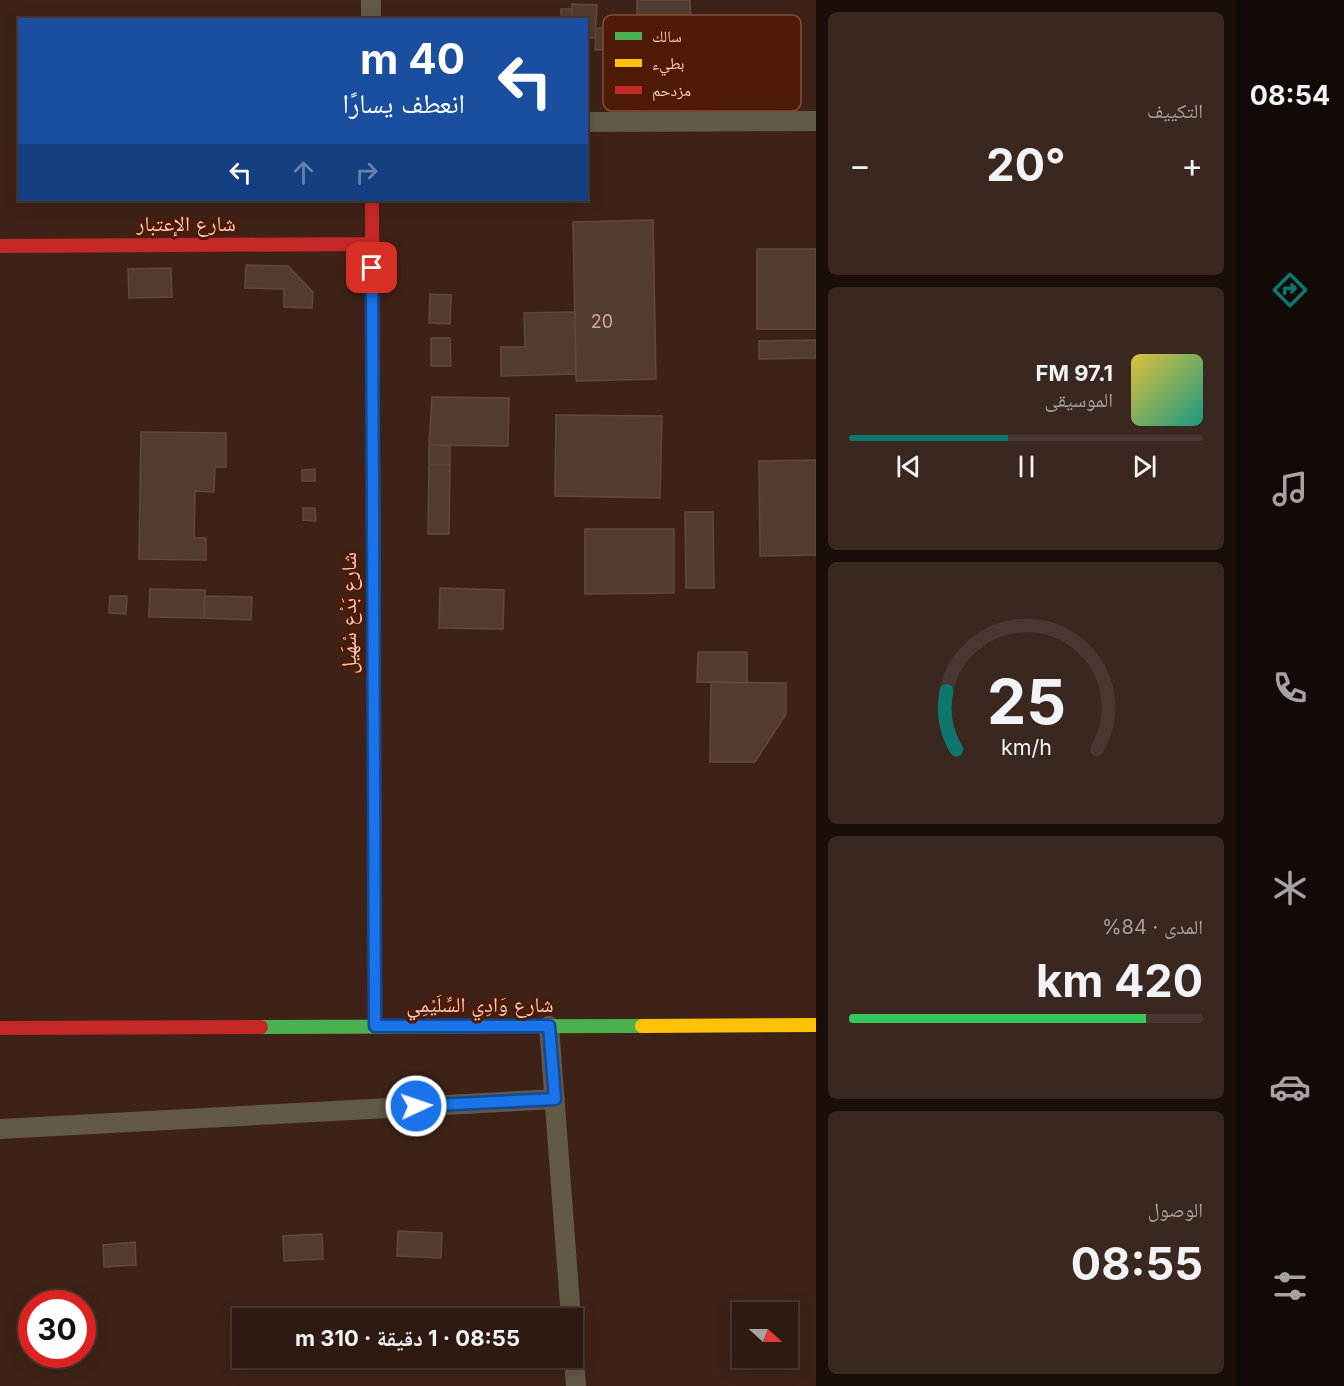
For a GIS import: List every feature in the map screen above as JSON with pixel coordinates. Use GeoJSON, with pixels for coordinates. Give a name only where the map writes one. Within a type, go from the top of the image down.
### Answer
{"type":"FeatureCollection","features":[{"type":"Feature","properties":{"kind":"street"},"geometry":{"type":"LineString","coordinates":[[370,0],[371,18]]}},
{"type":"Feature","properties":{"kind":"street"},"geometry":{"type":"LineString","coordinates":[[588,122],[816,121]]}},
{"type":"Feature","properties":{"kind":"street","name":"شارع بَدْع سْهَيل"},"geometry":{"type":"LineString","coordinates":[[372,201],[375,1026]]}},
{"type":"Feature","properties":{"kind":"street","name":"شارع الإعتبار"},"geometry":{"type":"LineString","coordinates":[[0,246],[372,244]]}},
{"type":"Feature","properties":{"kind":"street","name":"شارع وَادِي السِّلَيْمِي"},"geometry":{"type":"LineString","coordinates":[[0,1028],[816,1024]]}},
{"type":"Feature","properties":{"kind":"street"},"geometry":{"type":"LineString","coordinates":[[549,1026],[570,1308]]}},
{"type":"Feature","properties":{"kind":"street"},"geometry":{"type":"LineString","coordinates":[[0,1129],[555,1099]]}},
{"type":"Feature","properties":{"kind":"street"},"geometry":{"type":"LineString","coordinates":[[574,1368],[576,1386]]}},
{"type":"Feature","properties":{"kind":"building"},"geometry":{"type":"Polygon","coordinates":[[[637,0],[690,0],[691,15],[637,15],[637,0]]]}},
{"type":"Feature","properties":{"kind":"building"},"geometry":{"type":"Polygon","coordinates":[[[572,4],[597,5],[595,38],[588,38],[588,18],[572,18],[572,4]]]}},
{"type":"Feature","properties":{"kind":"building"},"geometry":{"type":"Polygon","coordinates":[[[561,9],[572,9],[572,18],[561,18],[561,9]]]}},
{"type":"Feature","properties":{"kind":"building"},"geometry":{"type":"Polygon","coordinates":[[[596,28],[603,28],[603,50],[595,50],[596,28]]]}},
{"type":"Feature","properties":{"kind":"building"},"geometry":{"type":"Polygon","coordinates":[[[653,220],[656,379],[576,381],[573,222],[653,220]]]}},
{"type":"Feature","properties":{"kind":"building"},"geometry":{"type":"Polygon","coordinates":[[[757,249],[816,249],[816,329],[757,329],[757,249]]]}},
{"type":"Feature","properties":{"kind":"building"},"geometry":{"type":"Polygon","coordinates":[[[246,265],[288,266],[313,292],[312,308],[284,307],[284,289],[245,288],[246,265]]]}},
{"type":"Feature","properties":{"kind":"building"},"geometry":{"type":"Polygon","coordinates":[[[171,268],[172,297],[129,298],[128,269],[171,268]]]}},
{"type":"Feature","properties":{"kind":"building"},"geometry":{"type":"Polygon","coordinates":[[[430,294],[451,295],[450,324],[429,323],[430,294]]]}},
{"type":"Feature","properties":{"kind":"building"},"geometry":{"type":"Polygon","coordinates":[[[575,312],[576,374],[501,376],[501,347],[525,347],[524,313],[575,312]]]}},
{"type":"Feature","properties":{"kind":"building"},"geometry":{"type":"Polygon","coordinates":[[[431,338],[450,338],[451,366],[431,366],[431,338]]]}},
{"type":"Feature","properties":{"kind":"building"},"geometry":{"type":"Polygon","coordinates":[[[816,340],[816,358],[759,359],[759,341],[816,340]]]}},
{"type":"Feature","properties":{"kind":"building"},"geometry":{"type":"Polygon","coordinates":[[[432,397],[509,398],[508,446],[429,445],[432,397]]]}},
{"type":"Feature","properties":{"kind":"building"},"geometry":{"type":"Polygon","coordinates":[[[556,415],[662,416],[660,498],[555,496],[556,415]]]}},
{"type":"Feature","properties":{"kind":"building"},"geometry":{"type":"Polygon","coordinates":[[[141,432],[226,433],[226,467],[215,467],[214,492],[195,491],[194,538],[206,538],[206,560],[139,559],[141,432]]]}},
{"type":"Feature","properties":{"kind":"building"},"geometry":{"type":"Polygon","coordinates":[[[429,445],[450,446],[450,465],[429,465],[429,445]]]}},
{"type":"Feature","properties":{"kind":"building"},"geometry":{"type":"Polygon","coordinates":[[[816,460],[816,555],[760,556],[759,461],[816,460]]]}},
{"type":"Feature","properties":{"kind":"building"},"geometry":{"type":"Polygon","coordinates":[[[429,465],[450,465],[449,534],[428,534],[429,465]]]}},
{"type":"Feature","properties":{"kind":"building"},"geometry":{"type":"Polygon","coordinates":[[[315,469],[315,481],[302,481],[302,470],[315,469]]]}},
{"type":"Feature","properties":{"kind":"building"},"geometry":{"type":"Polygon","coordinates":[[[303,508],[315,508],[316,521],[303,520],[303,508]]]}},
{"type":"Feature","properties":{"kind":"building"},"geometry":{"type":"Polygon","coordinates":[[[685,512],[713,512],[714,588],[686,588],[685,512]]]}},
{"type":"Feature","properties":{"kind":"building"},"geometry":{"type":"Polygon","coordinates":[[[585,529],[674,529],[674,593],[585,594],[585,529]]]}},
{"type":"Feature","properties":{"kind":"building"},"geometry":{"type":"Polygon","coordinates":[[[440,588],[504,590],[503,629],[439,628],[440,588]]]}},
{"type":"Feature","properties":{"kind":"building"},"geometry":{"type":"Polygon","coordinates":[[[150,589],[205,590],[204,618],[149,617],[150,589]]]}},
{"type":"Feature","properties":{"kind":"building"},"geometry":{"type":"Polygon","coordinates":[[[110,596],[127,596],[126,614],[109,613],[110,596]]]}},
{"type":"Feature","properties":{"kind":"building"},"geometry":{"type":"Polygon","coordinates":[[[205,596],[252,597],[251,620],[204,618],[205,596]]]}},
{"type":"Feature","properties":{"kind":"building"},"geometry":{"type":"Polygon","coordinates":[[[698,652],[747,652],[747,683],[697,682],[698,652]]]}},
{"type":"Feature","properties":{"kind":"building"},"geometry":{"type":"Polygon","coordinates":[[[711,682],[786,683],[786,714],[755,762],[710,762],[711,682]]]}},
{"type":"Feature","properties":{"kind":"building"},"geometry":{"type":"Polygon","coordinates":[[[398,1231],[442,1233],[441,1258],[397,1256],[398,1231]]]}},
{"type":"Feature","properties":{"kind":"building"},"geometry":{"type":"Polygon","coordinates":[[[322,1234],[323,1259],[284,1261],[283,1236],[322,1234]]]}},
{"type":"Feature","properties":{"kind":"building"},"geometry":{"type":"Polygon","coordinates":[[[135,1242],[136,1265],[104,1267],[103,1245],[135,1242]]]}},
{"type":"Feature","properties":{"kind":"traffic: fast"},"geometry":{"type":"LineString","coordinates":[[373,448],[374,714]]}},
{"type":"Feature","properties":{"kind":"traffic: fast"},"geometry":{"type":"LineString","coordinates":[[261,1027],[642,1026]]}},
{"type":"Feature","properties":{"kind":"traffic: slow"},"geometry":{"type":"LineString","coordinates":[[642,1026],[816,1025]]}},
{"type":"Feature","properties":{"kind":"traffic: jam"},"geometry":{"type":"LineString","coordinates":[[372,201],[373,448]]}},
{"type":"Feature","properties":{"kind":"traffic: jam"},"geometry":{"type":"LineString","coordinates":[[0,246],[372,244]]}},
{"type":"Feature","properties":{"kind":"traffic: jam"},"geometry":{"type":"LineString","coordinates":[[374,714],[375,1026]]}},
{"type":"Feature","properties":{"kind":"traffic: jam"},"geometry":{"type":"LineString","coordinates":[[0,1028],[261,1027]]}},
{"type":"Feature","properties":{"kind":"route"},"geometry":{"type":"LineString","coordinates":[[372,268],[375,1026],[549,1026],[555,1099],[416,1106]]}}]}
